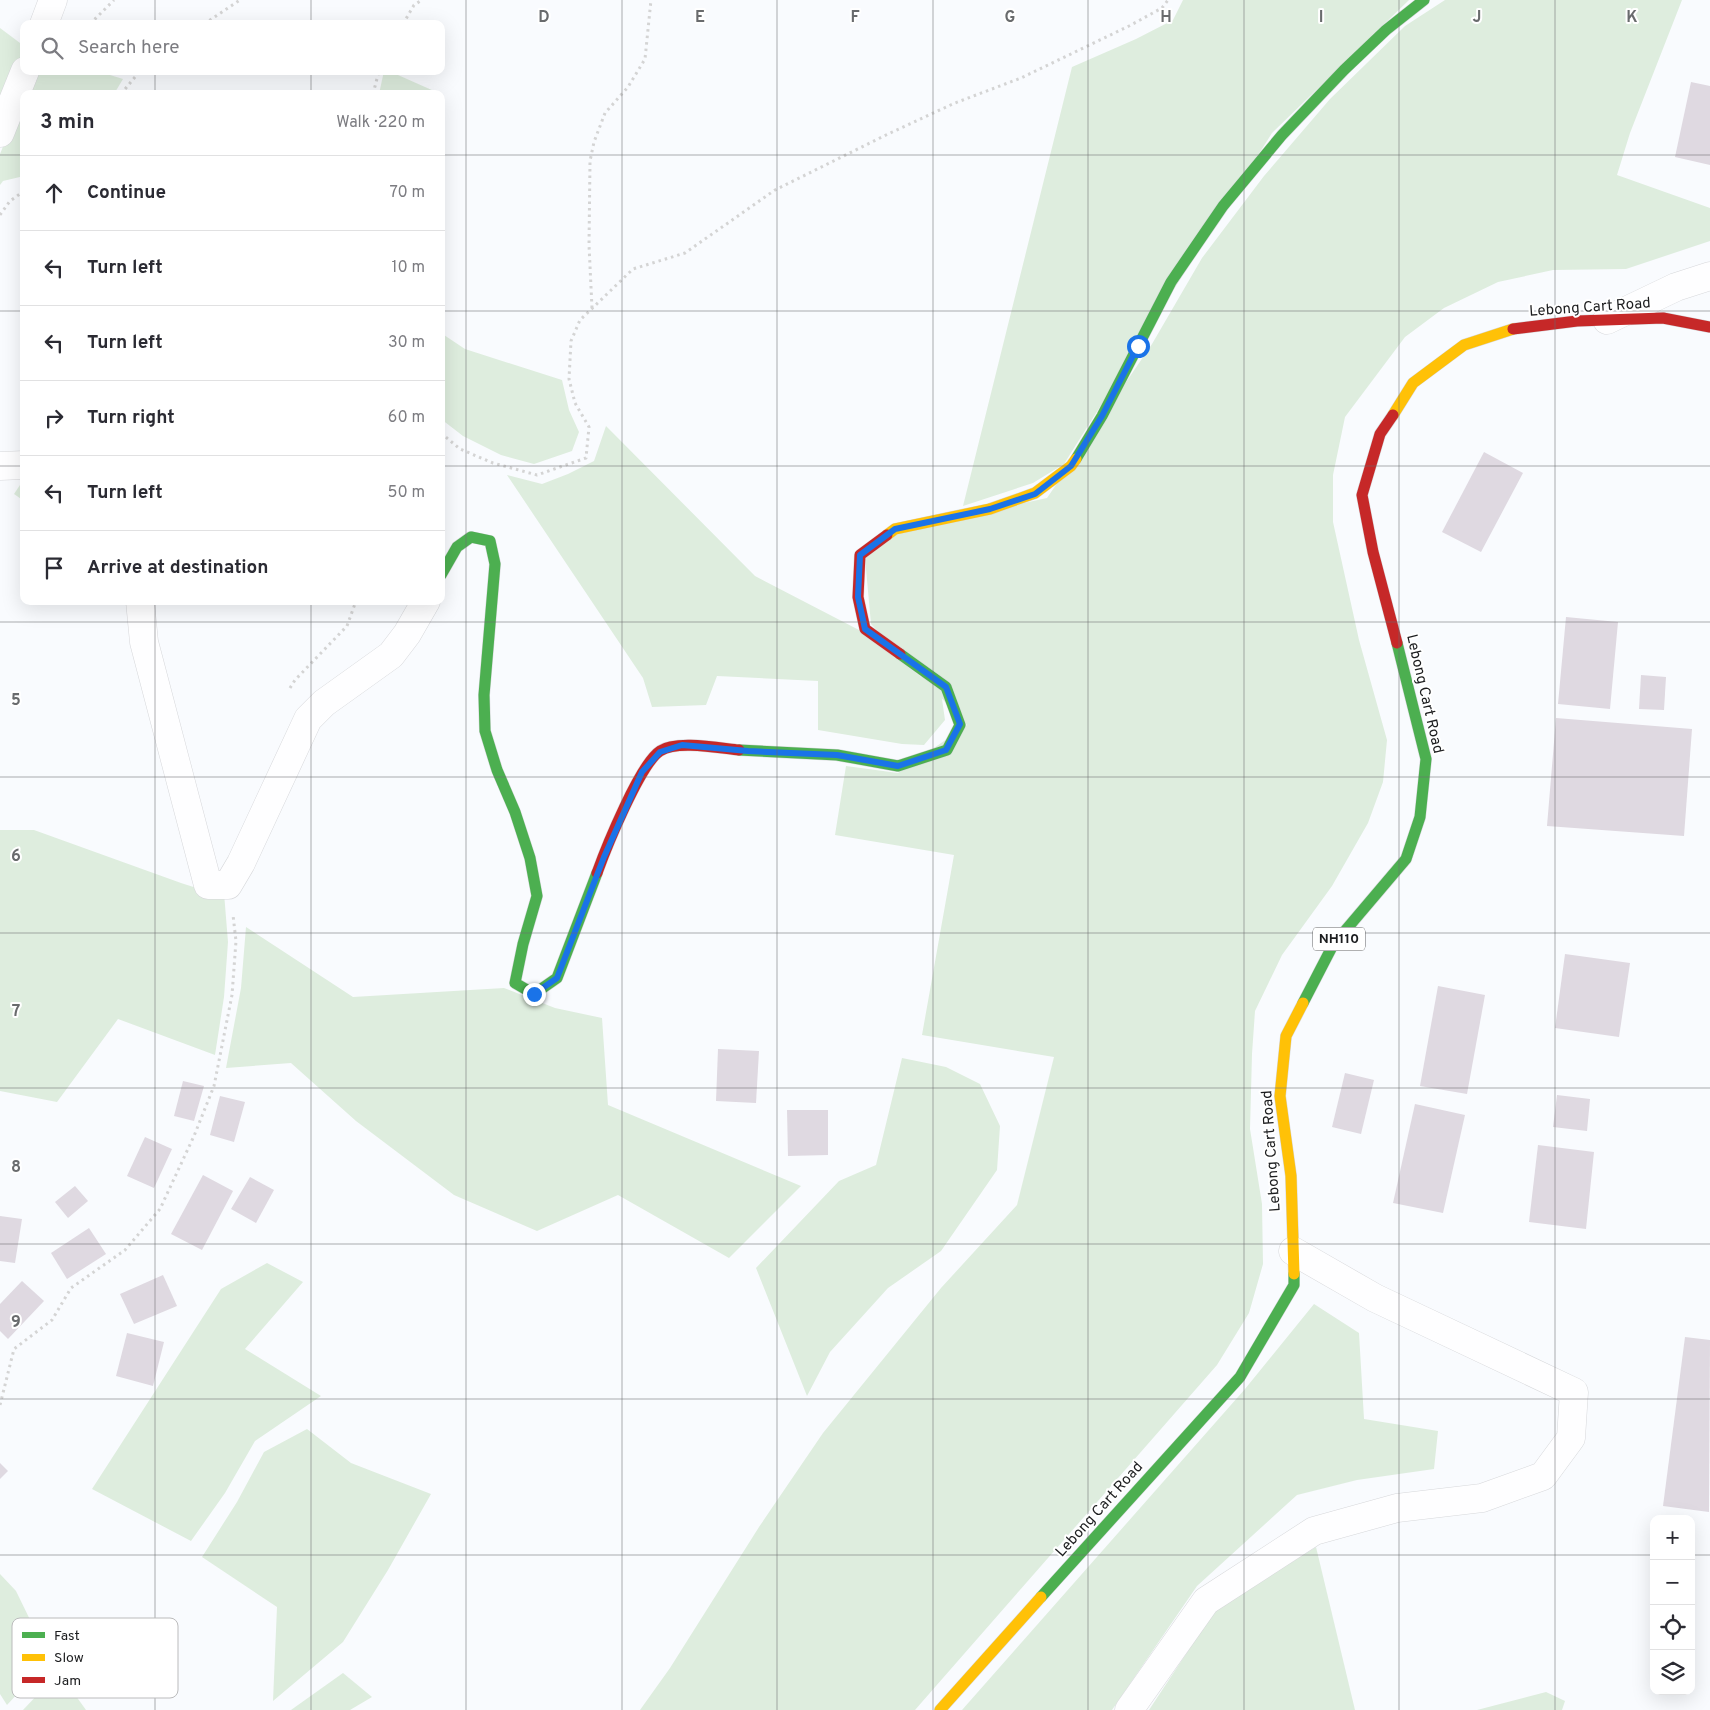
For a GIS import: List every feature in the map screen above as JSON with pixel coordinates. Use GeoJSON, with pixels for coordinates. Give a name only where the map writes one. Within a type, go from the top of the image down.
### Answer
{"type":"FeatureCollection","features":[{"type":"Feature","properties":{"kind":"main road"},"geometry":{"type":"LineString","coordinates":[[445,567],[457,547],[471,537],[490,541],[494,564],[484,695],[485,731],[497,770],[515,812],[530,858],[537,896],[522,944],[515,982],[534,994],[557,978],[604,857],[642,772],[660,752],[682,745],[748,751],[837,755],[898,766],[946,750],[960,724],[946,687],[865,629],[858,597],[860,555],[895,529],[990,509],[1035,494],[1071,466],[1102,416],[1171,282],[1223,206],[1282,135],[1344,70],[1386,30],[1424,0]]}},
{"type":"Feature","properties":{"kind":"main road","name":"Lebong Cart Road"},"geometry":{"type":"LineString","coordinates":[[940,1710],[1240,1377],[1294,1285],[1291,1176],[1280,1096],[1286,1036],[1334,946],[1406,858],[1420,817],[1426,759],[1373,552],[1362,495],[1380,434],[1414,384],[1464,345],[1517,328],[1577,321],[1663,318],[1710,327]]}},
{"type":"Feature","properties":{"kind":"street"},"geometry":{"type":"LineString","coordinates":[[46,20],[53,0]]}},
{"type":"Feature","properties":{"kind":"street"},"geometry":{"type":"LineString","coordinates":[[0,133],[23,75]]}},
{"type":"Feature","properties":{"kind":"street"},"geometry":{"type":"LineString","coordinates":[[1607,320],[1676,287],[1710,276]]}},
{"type":"Feature","properties":{"kind":"street"},"geometry":{"type":"LineString","coordinates":[[0,466],[20,465]]}},
{"type":"Feature","properties":{"kind":"street"},"geometry":{"type":"LineString","coordinates":[[140,605],[144,642],[208,885],[228,885],[241,863],[308,719],[324,703],[391,655],[407,634],[424,605]]}},
{"type":"Feature","properties":{"kind":"street"},"geometry":{"type":"LineString","coordinates":[[1129,1710],[1206,1601],[1314,1530],[1397,1508],[1482,1498],[1544,1476],[1571,1438],[1574,1392],[1375,1298],[1293,1251]]}},
{"type":"Feature","properties":{"kind":"path"},"geometry":{"type":"LineString","coordinates":[[94,20],[114,0]]}},
{"type":"Feature","properties":{"kind":"path"},"geometry":{"type":"LineString","coordinates":[[210,20],[240,0]]}},
{"type":"Feature","properties":{"kind":"path"},"geometry":{"type":"LineString","coordinates":[[405,20],[414,5],[422,0]]}},
{"type":"Feature","properties":{"kind":"path"},"geometry":{"type":"LineString","coordinates":[[592,308],[589,245],[590,161],[594,142],[605,113],[628,87],[645,59],[651,0]]}},
{"type":"Feature","properties":{"kind":"path"},"geometry":{"type":"LineString","coordinates":[[445,436],[460,449],[493,463],[537,475],[586,458],[589,427],[575,403],[569,379],[571,341],[580,320],[633,269],[685,253],[775,190],[888,134],[955,103],[1021,78],[1129,26],[1162,8],[1168,0]]}},
{"type":"Feature","properties":{"kind":"path"},"geometry":{"type":"LineString","coordinates":[[125,90],[137,75]]}},
{"type":"Feature","properties":{"kind":"path"},"geometry":{"type":"LineString","coordinates":[[374,90],[378,75]]}},
{"type":"Feature","properties":{"kind":"path"},"geometry":{"type":"LineString","coordinates":[[0,215],[10,201],[20,194]]}},
{"type":"Feature","properties":{"kind":"path"},"geometry":{"type":"LineString","coordinates":[[0,1405],[14,1349],[52,1320],[71,1288],[125,1250],[160,1209],[194,1136],[214,1086],[232,995],[236,941],[228,885]]}},
{"type":"Feature","properties":{"kind":"green space"},"geometry":{"type":"Polygon","coordinates":[[[1183,0],[1409,0],[1272,133],[1064,464],[1033,483],[963,506],[1072,67],[1136,39],[1173,20],[1183,0]]]}},
{"type":"Feature","properties":{"kind":"green space"},"geometry":{"type":"Polygon","coordinates":[[[1445,0],[1682,0],[1630,133],[1617,175],[1710,208],[1710,241],[1626,269],[1553,270],[1498,282],[1444,308],[1405,337],[1345,417],[1333,475],[1333,522],[1359,640],[1387,740],[1383,782],[1368,823],[1332,886],[1282,955],[1255,1011],[1250,1129],[1262,1204],[1263,1264],[1249,1313],[1217,1365],[915,1710],[640,1710],[670,1668],[759,1527],[823,1433],[941,1288],[1017,1205],[1054,1057],[922,1035],[954,855],[835,835],[846,766],[898,773],[967,725],[871,624],[865,558],[897,531],[1047,498],[1152,344],[1202,258],[1264,176],[1330,99],[1405,26],[1445,0]]]}},
{"type":"Feature","properties":{"kind":"green space"},"geometry":{"type":"Polygon","coordinates":[[[0,28],[20,43],[20,73],[0,116],[0,28]]]}},
{"type":"Feature","properties":{"kind":"green space"},"geometry":{"type":"Polygon","coordinates":[[[31,75],[110,75],[123,79],[116,90],[26,90],[31,75]]]}},
{"type":"Feature","properties":{"kind":"green space"},"geometry":{"type":"Polygon","coordinates":[[[383,75],[398,75],[432,90],[380,90],[383,75]]]}},
{"type":"Feature","properties":{"kind":"green space"},"geometry":{"type":"Polygon","coordinates":[[[20,105],[20,177],[3,181],[0,185],[0,154],[20,105]]]}},
{"type":"Feature","properties":{"kind":"green space"},"geometry":{"type":"Polygon","coordinates":[[[445,336],[465,349],[562,380],[569,410],[579,432],[572,451],[534,464],[501,455],[463,436],[445,422],[445,336]]]}},
{"type":"Feature","properties":{"kind":"green space"},"geometry":{"type":"Polygon","coordinates":[[[606,426],[755,576],[859,630],[941,692],[945,720],[924,745],[902,744],[818,730],[818,681],[717,676],[706,705],[652,707],[643,678],[507,475],[542,484],[568,474],[594,461],[606,426]]]}},
{"type":"Feature","properties":{"kind":"green space"},"geometry":{"type":"Polygon","coordinates":[[[20,485],[20,498],[14,494],[20,485]]]}},
{"type":"Feature","properties":{"kind":"green space"},"geometry":{"type":"Polygon","coordinates":[[[0,830],[34,830],[181,883],[209,892],[224,893],[228,942],[224,997],[215,1055],[118,1019],[57,1102],[0,1091],[0,830]]]}},
{"type":"Feature","properties":{"kind":"green space"},"geometry":{"type":"Polygon","coordinates":[[[246,927],[353,997],[504,988],[555,1008],[602,1018],[608,1105],[801,1186],[729,1258],[618,1195],[537,1231],[454,1195],[356,1121],[291,1063],[226,1068],[241,988],[246,927]]]}},
{"type":"Feature","properties":{"kind":"green space"},"geometry":{"type":"Polygon","coordinates":[[[902,1058],[946,1067],[980,1084],[1000,1126],[997,1170],[941,1251],[888,1288],[830,1352],[807,1396],[756,1268],[839,1181],[876,1165],[902,1058]]]}},
{"type":"Feature","properties":{"kind":"green space"},"geometry":{"type":"Polygon","coordinates":[[[267,1263],[303,1282],[245,1349],[321,1396],[255,1441],[225,1493],[191,1541],[92,1489],[221,1289],[267,1263]]]}},
{"type":"Feature","properties":{"kind":"green space"},"geometry":{"type":"Polygon","coordinates":[[[1314,1304],[1359,1333],[1364,1419],[1438,1431],[1434,1469],[1357,1480],[1297,1495],[1197,1586],[1112,1710],[962,1710],[1245,1389],[1314,1304]]]}},
{"type":"Feature","properties":{"kind":"green space"},"geometry":{"type":"Polygon","coordinates":[[[307,1429],[351,1463],[431,1494],[388,1570],[343,1642],[273,1701],[277,1607],[202,1557],[237,1502],[264,1452],[307,1429]]]}},
{"type":"Feature","properties":{"kind":"green space"},"geometry":{"type":"Polygon","coordinates":[[[1316,1547],[1355,1710],[1149,1710],[1215,1610],[1316,1547]]]}},
{"type":"Feature","properties":{"kind":"green space"},"geometry":{"type":"Polygon","coordinates":[[[0,1574],[16,1591],[29,1618],[12,1618],[13,1698],[7,1705],[0,1694],[0,1574]]]}},
{"type":"Feature","properties":{"kind":"green space"},"geometry":{"type":"Polygon","coordinates":[[[343,1673],[372,1697],[350,1710],[291,1710],[343,1673]]]}},
{"type":"Feature","properties":{"kind":"green space"},"geometry":{"type":"Polygon","coordinates":[[[1546,1692],[1565,1701],[1562,1710],[1477,1710],[1546,1692]]]}},
{"type":"Feature","properties":{"kind":"green space"},"geometry":{"type":"Polygon","coordinates":[[[34,1698],[77,1698],[86,1710],[23,1710],[34,1698]]]}},
{"type":"Feature","properties":{"kind":"building"},"geometry":{"type":"Polygon","coordinates":[[[1691,82],[1710,86],[1710,165],[1675,157],[1691,82]]]}},
{"type":"Feature","properties":{"kind":"building"},"geometry":{"type":"Polygon","coordinates":[[[1484,452],[1523,473],[1481,552],[1442,532],[1484,452]]]}},
{"type":"Feature","properties":{"kind":"building"},"geometry":{"type":"Polygon","coordinates":[[[1566,617],[1618,622],[1610,709],[1558,704],[1566,617]]]}},
{"type":"Feature","properties":{"kind":"building"},"geometry":{"type":"Polygon","coordinates":[[[1641,675],[1666,677],[1664,710],[1639,709],[1641,675]]]}},
{"type":"Feature","properties":{"kind":"building"},"geometry":{"type":"Polygon","coordinates":[[[1556,718],[1692,729],[1684,836],[1547,826],[1556,718]]]}},
{"type":"Feature","properties":{"kind":"building"},"geometry":{"type":"Polygon","coordinates":[[[1565,954],[1630,963],[1619,1037],[1555,1028],[1565,954]]]}},
{"type":"Feature","properties":{"kind":"building"},"geometry":{"type":"Polygon","coordinates":[[[1438,986],[1485,995],[1467,1094],[1420,1086],[1438,986]]]}},
{"type":"Feature","properties":{"kind":"building"},"geometry":{"type":"Polygon","coordinates":[[[718,1049],[759,1051],[756,1103],[716,1101],[718,1049]]]}},
{"type":"Feature","properties":{"kind":"building"},"geometry":{"type":"Polygon","coordinates":[[[1345,1073],[1374,1080],[1361,1134],[1332,1127],[1345,1073]]]}},
{"type":"Feature","properties":{"kind":"building"},"geometry":{"type":"Polygon","coordinates":[[[183,1081],[204,1086],[194,1121],[174,1116],[183,1081]]]}},
{"type":"Feature","properties":{"kind":"building"},"geometry":{"type":"Polygon","coordinates":[[[1557,1095],[1590,1099],[1587,1131],[1553,1127],[1557,1095]]]}},
{"type":"Feature","properties":{"kind":"building"},"geometry":{"type":"Polygon","coordinates":[[[220,1096],[245,1102],[234,1142],[210,1135],[220,1096]]]}},
{"type":"Feature","properties":{"kind":"building"},"geometry":{"type":"Polygon","coordinates":[[[1415,1104],[1465,1115],[1443,1213],[1393,1203],[1415,1104]]]}},
{"type":"Feature","properties":{"kind":"building"},"geometry":{"type":"Polygon","coordinates":[[[787,1110],[828,1110],[828,1155],[788,1156],[787,1110]]]}},
{"type":"Feature","properties":{"kind":"building"},"geometry":{"type":"Polygon","coordinates":[[[145,1137],[172,1149],[154,1188],[127,1176],[145,1137]]]}},
{"type":"Feature","properties":{"kind":"building"},"geometry":{"type":"Polygon","coordinates":[[[1538,1145],[1594,1152],[1586,1229],[1529,1222],[1538,1145]]]}},
{"type":"Feature","properties":{"kind":"building"},"geometry":{"type":"Polygon","coordinates":[[[203,1175],[233,1191],[202,1250],[171,1234],[203,1175]]]}},
{"type":"Feature","properties":{"kind":"building"},"geometry":{"type":"Polygon","coordinates":[[[250,1177],[274,1190],[256,1223],[231,1209],[250,1177]]]}},
{"type":"Feature","properties":{"kind":"building"},"geometry":{"type":"Polygon","coordinates":[[[75,1186],[88,1201],[68,1218],[55,1202],[75,1186]]]}},
{"type":"Feature","properties":{"kind":"building"},"geometry":{"type":"Polygon","coordinates":[[[0,1216],[22,1219],[15,1263],[0,1261],[0,1216]]]}},
{"type":"Feature","properties":{"kind":"building"},"geometry":{"type":"Polygon","coordinates":[[[89,1228],[106,1254],[67,1279],[51,1253],[89,1228]]]}},
{"type":"Feature","properties":{"kind":"building"},"geometry":{"type":"Polygon","coordinates":[[[163,1275],[177,1306],[134,1324],[120,1294],[163,1275]]]}},
{"type":"Feature","properties":{"kind":"building"},"geometry":{"type":"Polygon","coordinates":[[[22,1281],[44,1301],[8,1339],[0,1331],[0,1304],[22,1281]]]}},
{"type":"Feature","properties":{"kind":"building"},"geometry":{"type":"Polygon","coordinates":[[[127,1333],[164,1342],[153,1386],[116,1376],[127,1333]]]}},
{"type":"Feature","properties":{"kind":"building"},"geometry":{"type":"Polygon","coordinates":[[[1685,1337],[1710,1340],[1709,1512],[1663,1506],[1685,1337]]]}},
{"type":"Feature","properties":{"kind":"building"},"geometry":{"type":"Polygon","coordinates":[[[0,1463],[8,1471],[0,1479],[0,1463]]]}},
{"type":"Feature","properties":{"kind":"traffic: fast"},"geometry":{"type":"LineString","coordinates":[[1076,459],[1102,416],[1171,282],[1223,206],[1282,135],[1344,70],[1386,30],[1424,0]]}},
{"type":"Feature","properties":{"kind":"traffic: fast"},"geometry":{"type":"LineString","coordinates":[[445,568],[457,547],[471,537],[490,541],[495,564],[484,695],[485,731],[497,770],[515,812],[530,858],[537,896],[523,944],[515,983],[534,994],[557,978],[597,873]]}},
{"type":"Feature","properties":{"kind":"traffic: fast"},"geometry":{"type":"LineString","coordinates":[[1303,1003],[1333,945],[1406,859],[1420,817],[1426,759],[1397,643]]}},
{"type":"Feature","properties":{"kind":"traffic: fast"},"geometry":{"type":"LineString","coordinates":[[739,750],[837,755],[898,766],[947,750],[960,725],[946,687],[900,654]]}},
{"type":"Feature","properties":{"kind":"traffic: fast"},"geometry":{"type":"LineString","coordinates":[[1041,1597],[1240,1377],[1294,1285],[1294,1274]]}},
{"type":"Feature","properties":{"kind":"traffic: slow"},"geometry":{"type":"LineString","coordinates":[[1393,415],[1413,383],[1464,345],[1513,329]]}},
{"type":"Feature","properties":{"kind":"traffic: slow"},"geometry":{"type":"LineString","coordinates":[[887,535],[895,529],[990,509],[1035,493],[1071,466],[1076,459]]}},
{"type":"Feature","properties":{"kind":"traffic: slow"},"geometry":{"type":"LineString","coordinates":[[1294,1274],[1291,1176],[1280,1096],[1286,1036],[1303,1003]]}},
{"type":"Feature","properties":{"kind":"traffic: slow"},"geometry":{"type":"LineString","coordinates":[[940,1710],[1041,1597]]}},
{"type":"Feature","properties":{"kind":"traffic: jam"},"geometry":{"type":"LineString","coordinates":[[1513,329],[1577,321],[1663,318],[1710,327]]}},
{"type":"Feature","properties":{"kind":"traffic: jam"},"geometry":{"type":"LineString","coordinates":[[1393,415],[1380,434],[1362,495],[1373,552],[1397,643]]}},
{"type":"Feature","properties":{"kind":"traffic: jam"},"geometry":{"type":"LineString","coordinates":[[887,535],[860,555],[858,597],[865,629],[900,654]]}},
{"type":"Feature","properties":{"kind":"traffic: jam"},"geometry":{"type":"LineString","coordinates":[[597,873],[634,789],[643,772],[660,751],[687,745],[739,750]]}},
{"type":"Feature","properties":{"kind":"route"},"geometry":{"type":"LineString","coordinates":[[534,994],[557,978],[604,857],[642,772],[660,752],[682,745],[748,751],[837,755],[898,766],[946,750],[960,724],[946,687],[865,629],[858,597],[860,555],[895,529],[990,509],[1035,494],[1071,466],[1102,416],[1138,346]]}}]}
